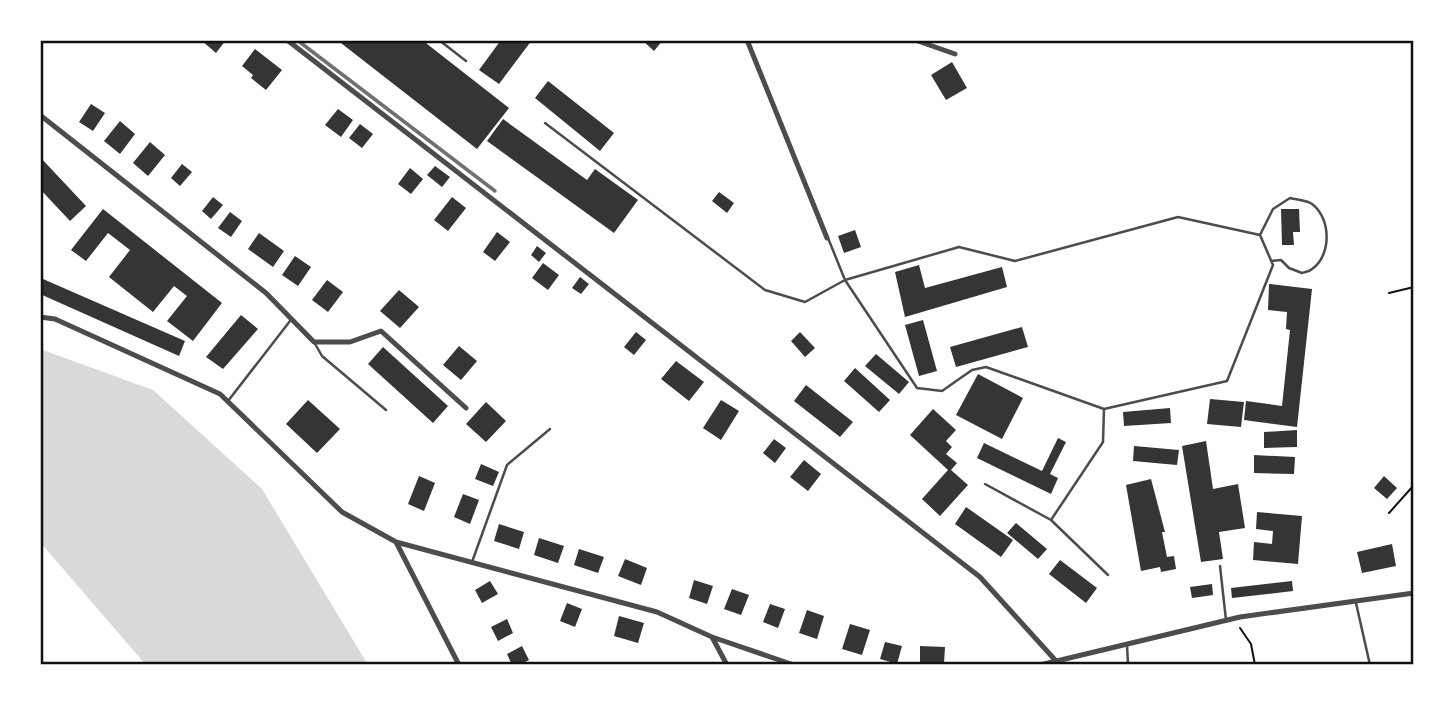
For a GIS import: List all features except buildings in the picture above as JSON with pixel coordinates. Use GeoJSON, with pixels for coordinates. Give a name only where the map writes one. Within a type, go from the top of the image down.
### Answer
{"type":"FeatureCollection","features":[{"type":"Feature","properties":{"kind":"street"},"geometry":{"type":"LineString","coordinates":[[287,40],[980,577],[1056,661]]}},
{"type":"Feature","properties":{"kind":"street"},"geometry":{"type":"LineString","coordinates":[[747,40],[827,238]]}},
{"type":"Feature","properties":{"kind":"street"},"geometry":{"type":"LineString","coordinates":[[915,40],[955,54]]}},
{"type":"Feature","properties":{"kind":"street"},"geometry":{"type":"LineString","coordinates":[[40,115],[266,293],[314,342],[350,342],[381,331],[466,408]]}},
{"type":"Feature","properties":{"kind":"street"},"geometry":{"type":"LineString","coordinates":[[40,317],[55,319],[220,394],[342,512],[396,541],[657,612],[712,637],[794,665]]}},
{"type":"Feature","properties":{"kind":"street"},"geometry":{"type":"LineString","coordinates":[[396,541],[459,665]]}},
{"type":"Feature","properties":{"kind":"street"},"geometry":{"type":"LineString","coordinates":[[1040,665],[1230,619],[1414,593]]}},
{"type":"Feature","properties":{"kind":"street"},"geometry":{"type":"LineString","coordinates":[[712,637],[727,665]]}},
{"type":"Feature","properties":{"kind":"lane"},"geometry":{"type":"LineString","coordinates":[[439,40],[466,61]]}},
{"type":"Feature","properties":{"kind":"lane"},"geometry":{"type":"LineString","coordinates":[[545,123],[765,290],[805,302],[845,279],[959,247],[1015,261],[1178,217],[1260,234]]}},
{"type":"Feature","properties":{"kind":"lane"},"geometry":{"type":"LineString","coordinates":[[827,238],[845,279],[917,388],[943,391],[972,370],[986,367],[1104,409],[1227,381],[1273,265],[1271,261],[1260,234],[1273,209],[1290,198],[1311,203],[1322,215],[1327,234],[1323,255],[1312,270],[1302,273],[1289,268],[1281,260],[1271,261]]}},
{"type":"Feature","properties":{"kind":"lane"},"geometry":{"type":"LineString","coordinates":[[228,401],[290,320]]}},
{"type":"Feature","properties":{"kind":"lane"},"geometry":{"type":"LineString","coordinates":[[314,342],[322,356],[386,410]]}},
{"type":"Feature","properties":{"kind":"lane"},"geometry":{"type":"LineString","coordinates":[[1051,520],[1103,442],[1104,409]]}},
{"type":"Feature","properties":{"kind":"lane"},"geometry":{"type":"LineString","coordinates":[[472,562],[507,465],[550,429]]}},
{"type":"Feature","properties":{"kind":"lane"},"geometry":{"type":"LineString","coordinates":[[985,484],[1051,520],[1108,575]]}},
{"type":"Feature","properties":{"kind":"lane"},"geometry":{"type":"LineString","coordinates":[[1220,566],[1230,619]]}},
{"type":"Feature","properties":{"kind":"lane"},"geometry":{"type":"LineString","coordinates":[[1355,600],[1370,665]]}},
{"type":"Feature","properties":{"kind":"lane"},"geometry":{"type":"LineString","coordinates":[[1127,644],[1128,665]]}},
{"type":"Feature","properties":{"kind":"path"},"geometry":{"type":"LineString","coordinates":[[1389,293],[1414,287]]}},
{"type":"Feature","properties":{"kind":"path"},"geometry":{"type":"LineString","coordinates":[[1389,513],[1414,485]]}},
{"type":"Feature","properties":{"kind":"path"},"geometry":{"type":"LineString","coordinates":[[1230,619],[1251,644],[1255,665]]}},
{"type":"Feature","properties":{"kind":"shaded area"},"geometry":{"type":"Polygon","coordinates":[[[40,349],[153,390],[262,489],[368,665],[146,665],[40,542],[40,349]]]}},
{"type":"Feature","properties":{"kind":"railway"},"geometry":{"type":"LineString","coordinates":[[297,40],[495,191]]}}]}
